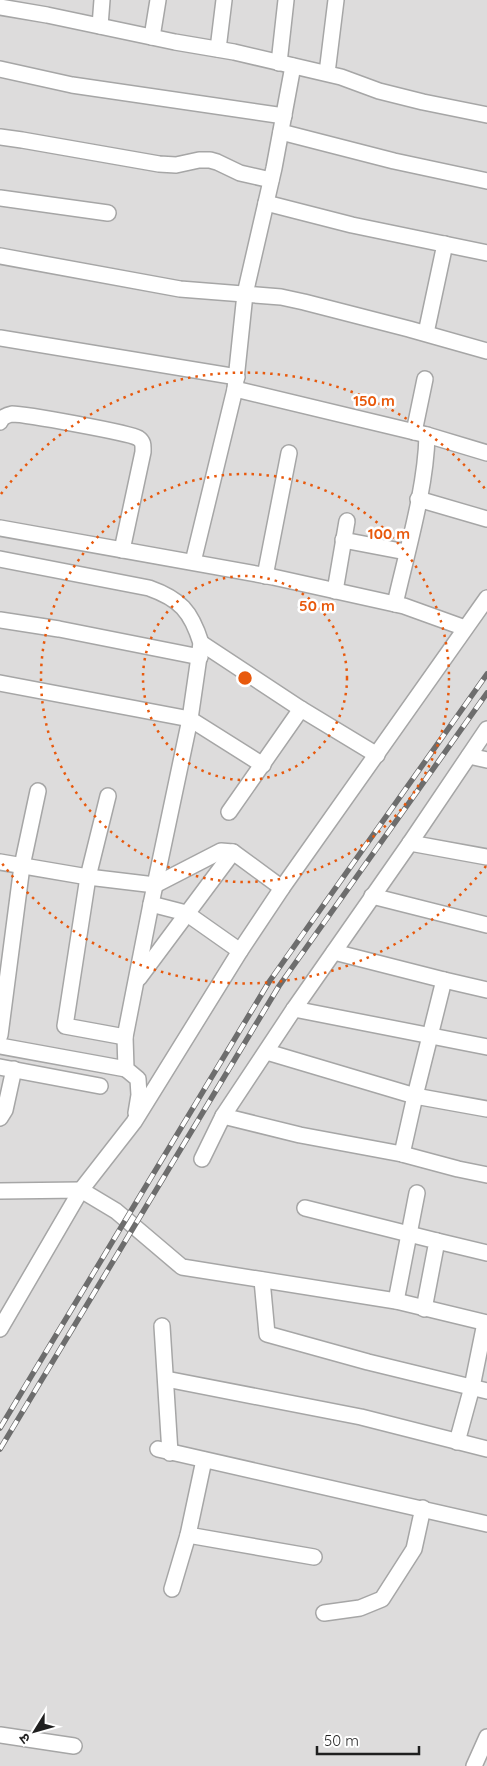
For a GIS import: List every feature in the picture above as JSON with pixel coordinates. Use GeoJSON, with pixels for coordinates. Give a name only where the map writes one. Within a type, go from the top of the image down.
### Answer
{"type":"FeatureCollection","features":[{"type":"Feature","properties":{"kind":"street"},"geometry":{"type":"LineString","coordinates":[[100,26],[102,0]]}},
{"type":"Feature","properties":{"kind":"street"},"geometry":{"type":"LineString","coordinates":[[152,37],[158,0]]}},
{"type":"Feature","properties":{"kind":"street"},"geometry":{"type":"LineString","coordinates":[[218,49],[224,0]]}},
{"type":"Feature","properties":{"kind":"street"},"geometry":{"type":"LineString","coordinates":[[193,562],[236,383],[245,294],[284,116],[286,0]]}},
{"type":"Feature","properties":{"kind":"street"},"geometry":{"type":"LineString","coordinates":[[327,73],[336,0]]}},
{"type":"Feature","properties":{"kind":"street"},"geometry":{"type":"LineString","coordinates":[[0,6],[38,6],[100,26],[327,73],[379,90],[487,115]]}},
{"type":"Feature","properties":{"kind":"street"},"geometry":{"type":"LineString","coordinates":[[0,70],[72,85],[284,116]]}},
{"type":"Feature","properties":{"kind":"street"},"geometry":{"type":"LineString","coordinates":[[281,132],[394,161],[487,181]]}},
{"type":"Feature","properties":{"kind":"street"},"geometry":{"type":"LineString","coordinates":[[0,138],[31,141],[158,164],[176,165],[199,160],[210,160],[240,173],[271,180]]}},
{"type":"Feature","properties":{"kind":"street"},"geometry":{"type":"LineString","coordinates":[[0,198],[108,213]]}},
{"type":"Feature","properties":{"kind":"street"},"geometry":{"type":"LineString","coordinates":[[266,203],[352,225],[487,253]]}},
{"type":"Feature","properties":{"kind":"street"},"geometry":{"type":"LineString","coordinates":[[426,333],[445,244]]}},
{"type":"Feature","properties":{"kind":"street"},"geometry":{"type":"LineString","coordinates":[[0,256],[180,288],[281,297],[426,333],[487,351]]}},
{"type":"Feature","properties":{"kind":"street"},"geometry":{"type":"LineString","coordinates":[[0,338],[236,383],[487,453]]}},
{"type":"Feature","properties":{"kind":"street"},"geometry":{"type":"LineString","coordinates":[[395,604],[418,499],[426,450],[420,434],[425,379]]}},
{"type":"Feature","properties":{"kind":"street"},"geometry":{"type":"LineString","coordinates":[[0,422],[2,418],[8,415],[18,415],[120,433],[136,437],[140,440],[143,444],[143,452],[122,550]]}},
{"type":"Feature","properties":{"kind":"street"},"geometry":{"type":"LineString","coordinates":[[264,576],[288,452]]}},
{"type":"Feature","properties":{"kind":"street"},"geometry":{"type":"LineString","coordinates":[[418,499],[487,519]]}},
{"type":"Feature","properties":{"kind":"street"},"geometry":{"type":"LineString","coordinates":[[335,591],[347,520]]}},
{"type":"Feature","properties":{"kind":"street"},"geometry":{"type":"LineString","coordinates":[[0,528],[193,562],[335,591],[395,604],[433,615],[465,628]]}},
{"type":"Feature","properties":{"kind":"street"},"geometry":{"type":"LineString","coordinates":[[343,540],[406,552]]}},
{"type":"Feature","properties":{"kind":"street"},"geometry":{"type":"LineString","coordinates":[[0,559],[149,588],[167,594],[177,600],[198,631],[201,650],[190,719],[125,1037],[126,1069]]}},
{"type":"Feature","properties":{"kind":"street"},"geometry":{"type":"LineString","coordinates":[[0,1329],[82,1190],[134,1122],[240,951],[282,888],[487,598]]}},
{"type":"Feature","properties":{"kind":"street"},"geometry":{"type":"LineString","coordinates":[[0,620],[201,650],[377,755]]}},
{"type":"Feature","properties":{"kind":"street"},"geometry":{"type":"LineString","coordinates":[[0,683],[190,719],[263,765]]}},
{"type":"Feature","properties":{"kind":"street"},"geometry":{"type":"LineString","coordinates":[[229,812],[263,765],[300,708]]}},
{"type":"Feature","properties":{"kind":"street"},"geometry":{"type":"LineString","coordinates":[[202,1159],[223,1116],[267,1052],[294,1008],[410,843],[487,729]]}},
{"type":"Feature","properties":{"kind":"street"},"geometry":{"type":"LineString","coordinates":[[468,756],[487,760]]}},
{"type":"Feature","properties":{"kind":"street"},"geometry":{"type":"LineString","coordinates":[[0,1035],[22,866],[38,791]]}},
{"type":"Feature","properties":{"kind":"street"},"geometry":{"type":"LineString","coordinates":[[108,796],[88,877],[65,1026],[125,1037]]}},
{"type":"Feature","properties":{"kind":"street"},"geometry":{"type":"LineString","coordinates":[[410,843],[487,857]]}},
{"type":"Feature","properties":{"kind":"street"},"geometry":{"type":"LineString","coordinates":[[0,862],[88,877],[155,885],[221,851],[233,852],[282,888]]}},
{"type":"Feature","properties":{"kind":"street"},"geometry":{"type":"LineString","coordinates":[[136,981],[233,852]]}},
{"type":"Feature","properties":{"kind":"street"},"geometry":{"type":"LineString","coordinates":[[372,896],[487,925]]}},
{"type":"Feature","properties":{"kind":"street"},"geometry":{"type":"LineString","coordinates":[[151,904],[186,913],[240,951]]}},
{"type":"Feature","properties":{"kind":"street"},"geometry":{"type":"LineString","coordinates":[[334,952],[487,990]]}},
{"type":"Feature","properties":{"kind":"street"},"geometry":{"type":"LineString","coordinates":[[402,1154],[444,980]]}},
{"type":"Feature","properties":{"kind":"street"},"geometry":{"type":"LineString","coordinates":[[294,1008],[487,1047]]}},
{"type":"Feature","properties":{"kind":"street"},"geometry":{"type":"LineString","coordinates":[[0,1046],[126,1069],[138,1079],[139,1095],[134,1122]]}},
{"type":"Feature","properties":{"kind":"street"},"geometry":{"type":"LineString","coordinates":[[267,1052],[415,1096],[487,1109]]}},
{"type":"Feature","properties":{"kind":"street"},"geometry":{"type":"LineString","coordinates":[[0,1118],[5,1110],[7,1068],[100,1086]]}},
{"type":"Feature","properties":{"kind":"street"},"geometry":{"type":"LineString","coordinates":[[223,1116],[300,1135],[402,1154],[487,1175]]}},
{"type":"Feature","properties":{"kind":"street"},"geometry":{"type":"LineString","coordinates":[[0,1191],[82,1190],[116,1211],[182,1267],[396,1301],[486,1323],[480,1389],[457,1442]]}},
{"type":"Feature","properties":{"kind":"street"},"geometry":{"type":"LineString","coordinates":[[396,1301],[417,1193]]}},
{"type":"Feature","properties":{"kind":"street"},"geometry":{"type":"LineString","coordinates":[[305,1208],[487,1253]]}},
{"type":"Feature","properties":{"kind":"street"},"geometry":{"type":"LineString","coordinates":[[424,1309],[437,1241]]}},
{"type":"Feature","properties":{"kind":"street"},"geometry":{"type":"LineString","coordinates":[[262,1280],[267,1334],[368,1362],[480,1389]]}},
{"type":"Feature","properties":{"kind":"street"},"geometry":{"type":"LineString","coordinates":[[162,1326],[166,1379],[164,1451],[487,1524]]}},
{"type":"Feature","properties":{"kind":"street"},"geometry":{"type":"LineString","coordinates":[[166,1379],[361,1417],[487,1449]]}},
{"type":"Feature","properties":{"kind":"street"},"geometry":{"type":"LineString","coordinates":[[172,1589],[188,1535],[204,1460]]}},
{"type":"Feature","properties":{"kind":"street"},"geometry":{"type":"LineString","coordinates":[[324,1614],[360,1608],[382,1599],[414,1549],[423,1508]]}},
{"type":"Feature","properties":{"kind":"street"},"geometry":{"type":"LineString","coordinates":[[188,1535],[314,1557]]}},
{"type":"Feature","properties":{"kind":"street"},"geometry":{"type":"LineString","coordinates":[[0,1735],[74,1746]]}},
{"type":"Feature","properties":{"kind":"street"},"geometry":{"type":"LineString","coordinates":[[474,1766],[487,1737]]}},
{"type":"Feature","properties":{"kind":"shaded area"},"geometry":{"type":"Polygon","coordinates":[[[0,0],[487,0],[487,1766],[0,1766],[0,0]]]}},
{"type":"Feature","properties":{"kind":"railway"},"geometry":{"type":"LineString","coordinates":[[0,1428],[269,982],[487,674]]}},
{"type":"Feature","properties":{"kind":"railway"},"geometry":{"type":"LineString","coordinates":[[0,1449],[279,986],[487,693]]}}]}
